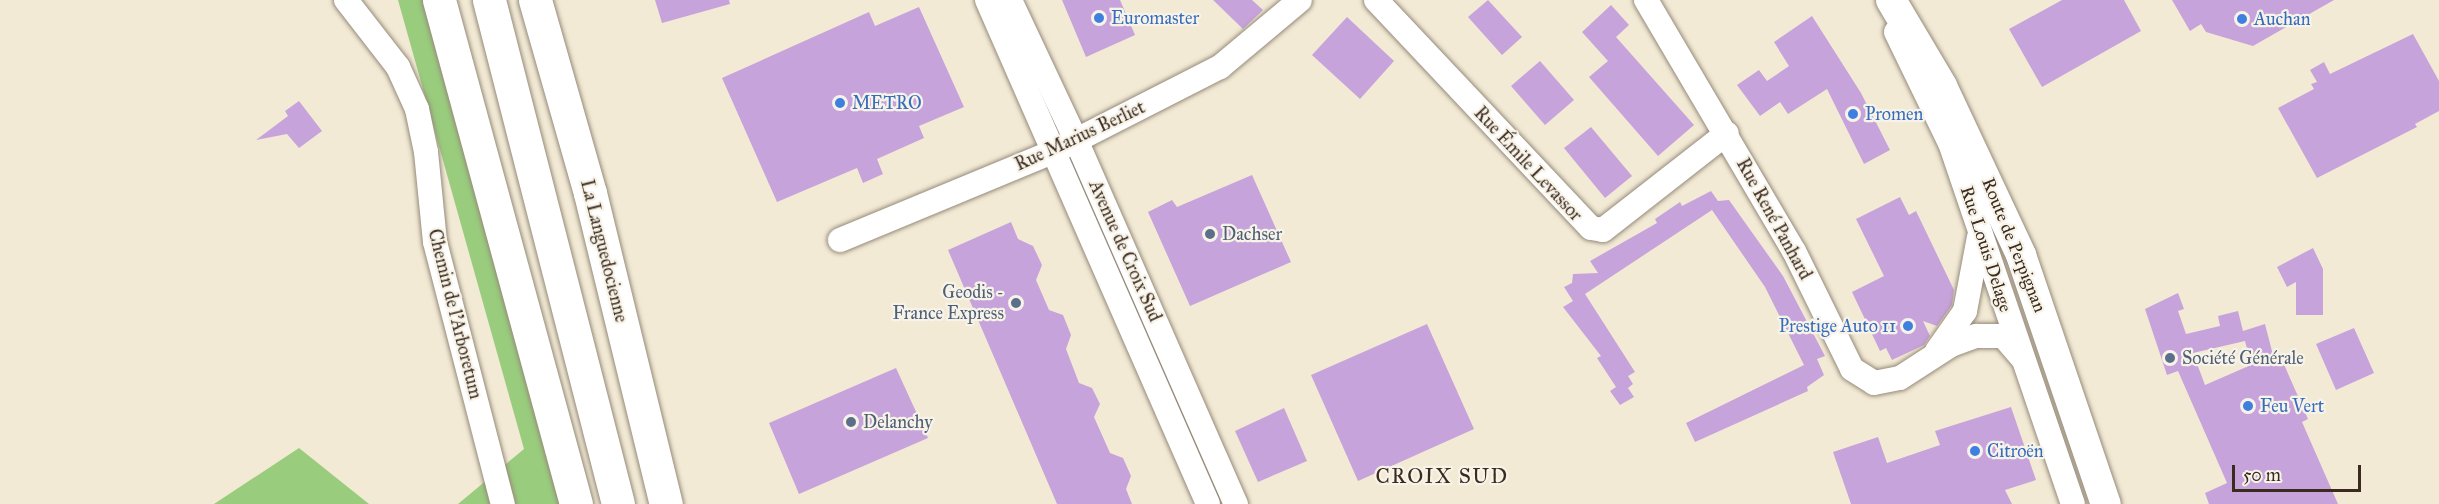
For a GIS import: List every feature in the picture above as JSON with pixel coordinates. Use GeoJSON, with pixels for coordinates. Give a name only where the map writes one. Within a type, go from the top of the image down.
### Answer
{"type":"FeatureCollection","features":[{"type":"Feature","properties":{"kind":"highway"},"geometry":{"type":"LineString","coordinates":[[426,0],[477,141]]}},
{"type":"Feature","properties":{"kind":"highway"},"geometry":{"type":"LineString","coordinates":[[439,0],[576,504]]}},
{"type":"Feature","properties":{"kind":"highway"},"geometry":{"type":"LineString","coordinates":[[467,0],[544,292],[599,426]]}},
{"type":"Feature","properties":{"kind":"highway"},"geometry":{"type":"LineString","coordinates":[[489,0],[618,504]]}},
{"type":"Feature","properties":{"kind":"highway","name":"La Languedocienne"},"geometry":{"type":"LineString","coordinates":[[536,0],[599,227],[666,504]]}},
{"type":"Feature","properties":{"kind":"main road","name":"Route de Perpignan"},"geometry":{"type":"LineString","coordinates":[[1892,0],[1942,86],[2020,255],[2106,504]]}},
{"type":"Feature","properties":{"kind":"main road","name":"Route de Perpignan"},"geometry":{"type":"LineString","coordinates":[[1910,0],[1966,101],[2029,237],[2121,504]]}},
{"type":"Feature","properties":{"kind":"street","name":"Chemin de l'Arboretum"},"geometry":{"type":"LineString","coordinates":[[346,0],[398,67],[417,109],[426,152],[435,242],[503,504]]}},
{"type":"Feature","properties":{"kind":"street","name":"Avenue de Croix Sud"},"geometry":{"type":"LineString","coordinates":[[987,0],[1208,504]]}},
{"type":"Feature","properties":{"kind":"street","name":"Avenue de Croix Sud"},"geometry":{"type":"LineString","coordinates":[[1010,0],[1076,141],[1236,504]]}},
{"type":"Feature","properties":{"kind":"street","name":"Rue Marius Berliet"},"geometry":{"type":"LineString","coordinates":[[840,240],[1055,151],[1220,68],[1300,0]]}},
{"type":"Feature","properties":{"kind":"street","name":"Rue Émile Levassor"},"geometry":{"type":"LineString","coordinates":[[1376,0],[1591,228],[1603,230],[1727,133]]}},
{"type":"Feature","properties":{"kind":"street","name":"Rue René Panhard"},"geometry":{"type":"LineString","coordinates":[[1646,0],[1727,133],[1794,251],[1852,369],[1874,383],[1900,378],[1951,345],[1976,336],[2003,336],[2022,358]]}},
{"type":"Feature","properties":{"kind":"street","name":"Rue Louis Delage"},"geometry":{"type":"LineString","coordinates":[[1881,0],[1950,143],[2073,504]]}},
{"type":"Feature","properties":{"kind":"street","name":"Rue René Panhard"},"geometry":{"type":"LineString","coordinates":[[1928,362],[1965,311],[1980,232]]}},
{"type":"Feature","properties":{"kind":"green space"},"geometry":{"type":"Polygon","coordinates":[[[398,0],[448,0],[588,504],[458,504],[524,449],[398,0]]]}},
{"type":"Feature","properties":{"kind":"green space"},"geometry":{"type":"Polygon","coordinates":[[[299,448],[369,504],[214,504],[299,448]]]}},
{"type":"Feature","properties":{"kind":"building"},"geometry":{"type":"Polygon","coordinates":[[[655,0],[729,0],[730,4],[662,23],[655,0]]]}},
{"type":"Feature","properties":{"kind":"building","name":"Euromaster"},"geometry":{"type":"Polygon","coordinates":[[[1062,0],[1120,0],[1135,35],[1086,57],[1062,0]]]}},
{"type":"Feature","properties":{"kind":"building"},"geometry":{"type":"Polygon","coordinates":[[[1213,0],[1252,0],[1263,10],[1243,29],[1213,0]]]}},
{"type":"Feature","properties":{"kind":"building"},"geometry":{"type":"Polygon","coordinates":[[[1488,0],[1522,37],[1502,55],[1468,17],[1488,0]]]}},
{"type":"Feature","properties":{"kind":"building"},"geometry":{"type":"Polygon","coordinates":[[[2062,0],[2124,0],[2141,31],[2042,87],[2009,29],[2062,0]]]}},
{"type":"Feature","properties":{"kind":"building","name":"Auchan"},"geometry":{"type":"Polygon","coordinates":[[[2172,0],[2334,0],[2253,46],[2206,32],[2201,24],[2190,31],[2172,0]]]}},
{"type":"Feature","properties":{"kind":"building"},"geometry":{"type":"Polygon","coordinates":[[[1611,5],[1629,25],[1616,37],[1694,125],[1658,156],[1589,77],[1608,61],[1582,32],[1611,5]]]}},
{"type":"Feature","properties":{"kind":"building"},"geometry":{"type":"Polygon","coordinates":[[[919,7],[964,107],[919,126],[924,138],[877,159],[883,174],[863,183],[857,168],[777,202],[722,78],[869,12],[875,26],[919,7]]]}},
{"type":"Feature","properties":{"kind":"building"},"geometry":{"type":"Polygon","coordinates":[[[1812,16],[1861,93],[1890,150],[1864,164],[1827,89],[1788,114],[1780,102],[1760,116],[1737,85],[1759,70],[1767,81],[1789,66],[1774,42],[1812,16]]]}},
{"type":"Feature","properties":{"kind":"building"},"geometry":{"type":"Polygon","coordinates":[[[1347,17],[1394,61],[1360,99],[1312,55],[1347,17]]]}},
{"type":"Feature","properties":{"kind":"building"},"geometry":{"type":"Polygon","coordinates":[[[2413,34],[2439,81],[2439,111],[2415,124],[2417,127],[2317,178],[2278,108],[2314,89],[2311,84],[2317,82],[2310,70],[2324,62],[2330,74],[2413,34]]]}},
{"type":"Feature","properties":{"kind":"building"},"geometry":{"type":"Polygon","coordinates":[[[1540,61],[1574,100],[1545,125],[1511,86],[1540,61]]]}},
{"type":"Feature","properties":{"kind":"building"},"geometry":{"type":"Polygon","coordinates":[[[299,101],[322,131],[299,148],[287,134],[256,140],[288,116],[285,111],[299,101]]]}},
{"type":"Feature","properties":{"kind":"building"},"geometry":{"type":"Polygon","coordinates":[[[1591,127],[1632,176],[1605,198],[1564,148],[1591,127]]]}},
{"type":"Feature","properties":{"kind":"building"},"geometry":{"type":"Polygon","coordinates":[[[1252,175],[1291,262],[1190,306],[1148,212],[1172,200],[1177,207],[1252,175]]]}},
{"type":"Feature","properties":{"kind":"building"},"geometry":{"type":"Polygon","coordinates":[[[1711,191],[1718,201],[1729,200],[1783,276],[1825,356],[1817,359],[1824,375],[1807,387],[1808,391],[1695,442],[1686,423],[1804,365],[1765,287],[1712,210],[1585,294],[1635,372],[1628,376],[1633,384],[1628,388],[1634,397],[1620,405],[1610,391],[1616,387],[1597,358],[1601,356],[1563,307],[1573,301],[1564,287],[1572,283],[1573,274],[1598,273],[1590,261],[1657,223],[1655,219],[1680,202],[1682,206],[1711,191]]]}},
{"type":"Feature","properties":{"kind":"building"},"geometry":{"type":"Polygon","coordinates":[[[1900,197],[1909,215],[1916,211],[1954,290],[1952,305],[1937,326],[1923,321],[1930,336],[1924,345],[1892,360],[1886,348],[1880,351],[1852,292],[1884,276],[1856,219],[1900,197]]]}},
{"type":"Feature","properties":{"kind":"building"},"geometry":{"type":"Polygon","coordinates":[[[1011,222],[1018,239],[1033,246],[1042,265],[1036,280],[1049,310],[1063,315],[1071,335],[1066,349],[1079,383],[1092,388],[1100,404],[1094,417],[1110,453],[1123,458],[1131,476],[1126,489],[1132,504],[1057,504],[948,250],[1011,222]]]}},
{"type":"Feature","properties":{"kind":"building"},"geometry":{"type":"Polygon","coordinates":[[[2313,248],[2323,269],[2323,315],[2296,315],[2296,282],[2287,287],[2277,267],[2313,248]]]}},
{"type":"Feature","properties":{"kind":"building"},"geometry":{"type":"Polygon","coordinates":[[[2178,293],[2184,309],[2178,311],[2186,334],[2220,326],[2218,316],[2238,311],[2243,331],[2265,324],[2273,355],[2279,353],[2308,419],[2302,422],[2338,504],[2209,504],[2205,493],[2227,483],[2178,371],[2167,375],[2145,309],[2178,293]],[[2245,341],[2193,353],[2205,385],[2251,365],[2245,341]]]}},
{"type":"Feature","properties":{"kind":"building"},"geometry":{"type":"Polygon","coordinates":[[[1427,324],[1474,429],[1358,481],[1311,375],[1427,324]]]}},
{"type":"Feature","properties":{"kind":"building"},"geometry":{"type":"Polygon","coordinates":[[[2354,328],[2374,373],[2336,390],[2316,344],[2354,328]]]}},
{"type":"Feature","properties":{"kind":"building"},"geometry":{"type":"Polygon","coordinates":[[[896,368],[928,438],[799,494],[769,423],[896,368]]]}},
{"type":"Feature","properties":{"kind":"building","name":"Citroën"},"geometry":{"type":"Polygon","coordinates":[[[2011,407],[2036,480],[2005,490],[2012,504],[1851,504],[1833,452],[1878,437],[1887,463],[1940,445],[1935,431],[2011,407]]]}},
{"type":"Feature","properties":{"kind":"building"},"geometry":{"type":"Polygon","coordinates":[[[1284,408],[1307,461],[1258,482],[1235,431],[1284,408]]]}},
{"type":"Feature","properties":{"kind":"place","name":"Euromaster"},"geometry":{"type":"Point","coordinates":[1099,18]}},
{"type":"Feature","properties":{"kind":"place","name":"Auchan"},"geometry":{"type":"Point","coordinates":[2242,19]}},
{"type":"Feature","properties":{"kind":"place","name":"METRO"},"geometry":{"type":"Point","coordinates":[840,103]}},
{"type":"Feature","properties":{"kind":"place","name":"Promen"},"geometry":{"type":"Point","coordinates":[1853,114]}},
{"type":"Feature","properties":{"kind":"place","name":"Dachser"},"geometry":{"type":"Point","coordinates":[1210,234]}},
{"type":"Feature","properties":{"kind":"place","name":"Geodis - France Express"},"geometry":{"type":"Point","coordinates":[1016,303]}},
{"type":"Feature","properties":{"kind":"place","name":"Prestige Auto 11"},"geometry":{"type":"Point","coordinates":[1908,326]}},
{"type":"Feature","properties":{"kind":"place","name":"Société Générale"},"geometry":{"type":"Point","coordinates":[2170,358]}},
{"type":"Feature","properties":{"kind":"place","name":"Feu Vert"},"geometry":{"type":"Point","coordinates":[2248,406]}},
{"type":"Feature","properties":{"kind":"place","name":"Delanchy"},"geometry":{"type":"Point","coordinates":[851,422]}},
{"type":"Feature","properties":{"kind":"place","name":"Citroën"},"geometry":{"type":"Point","coordinates":[1975,451]}},
{"type":"Feature","properties":{"kind":"district","name":"CROIX SUD"},"geometry":{"type":"Point","coordinates":[1442,476]}}]}
